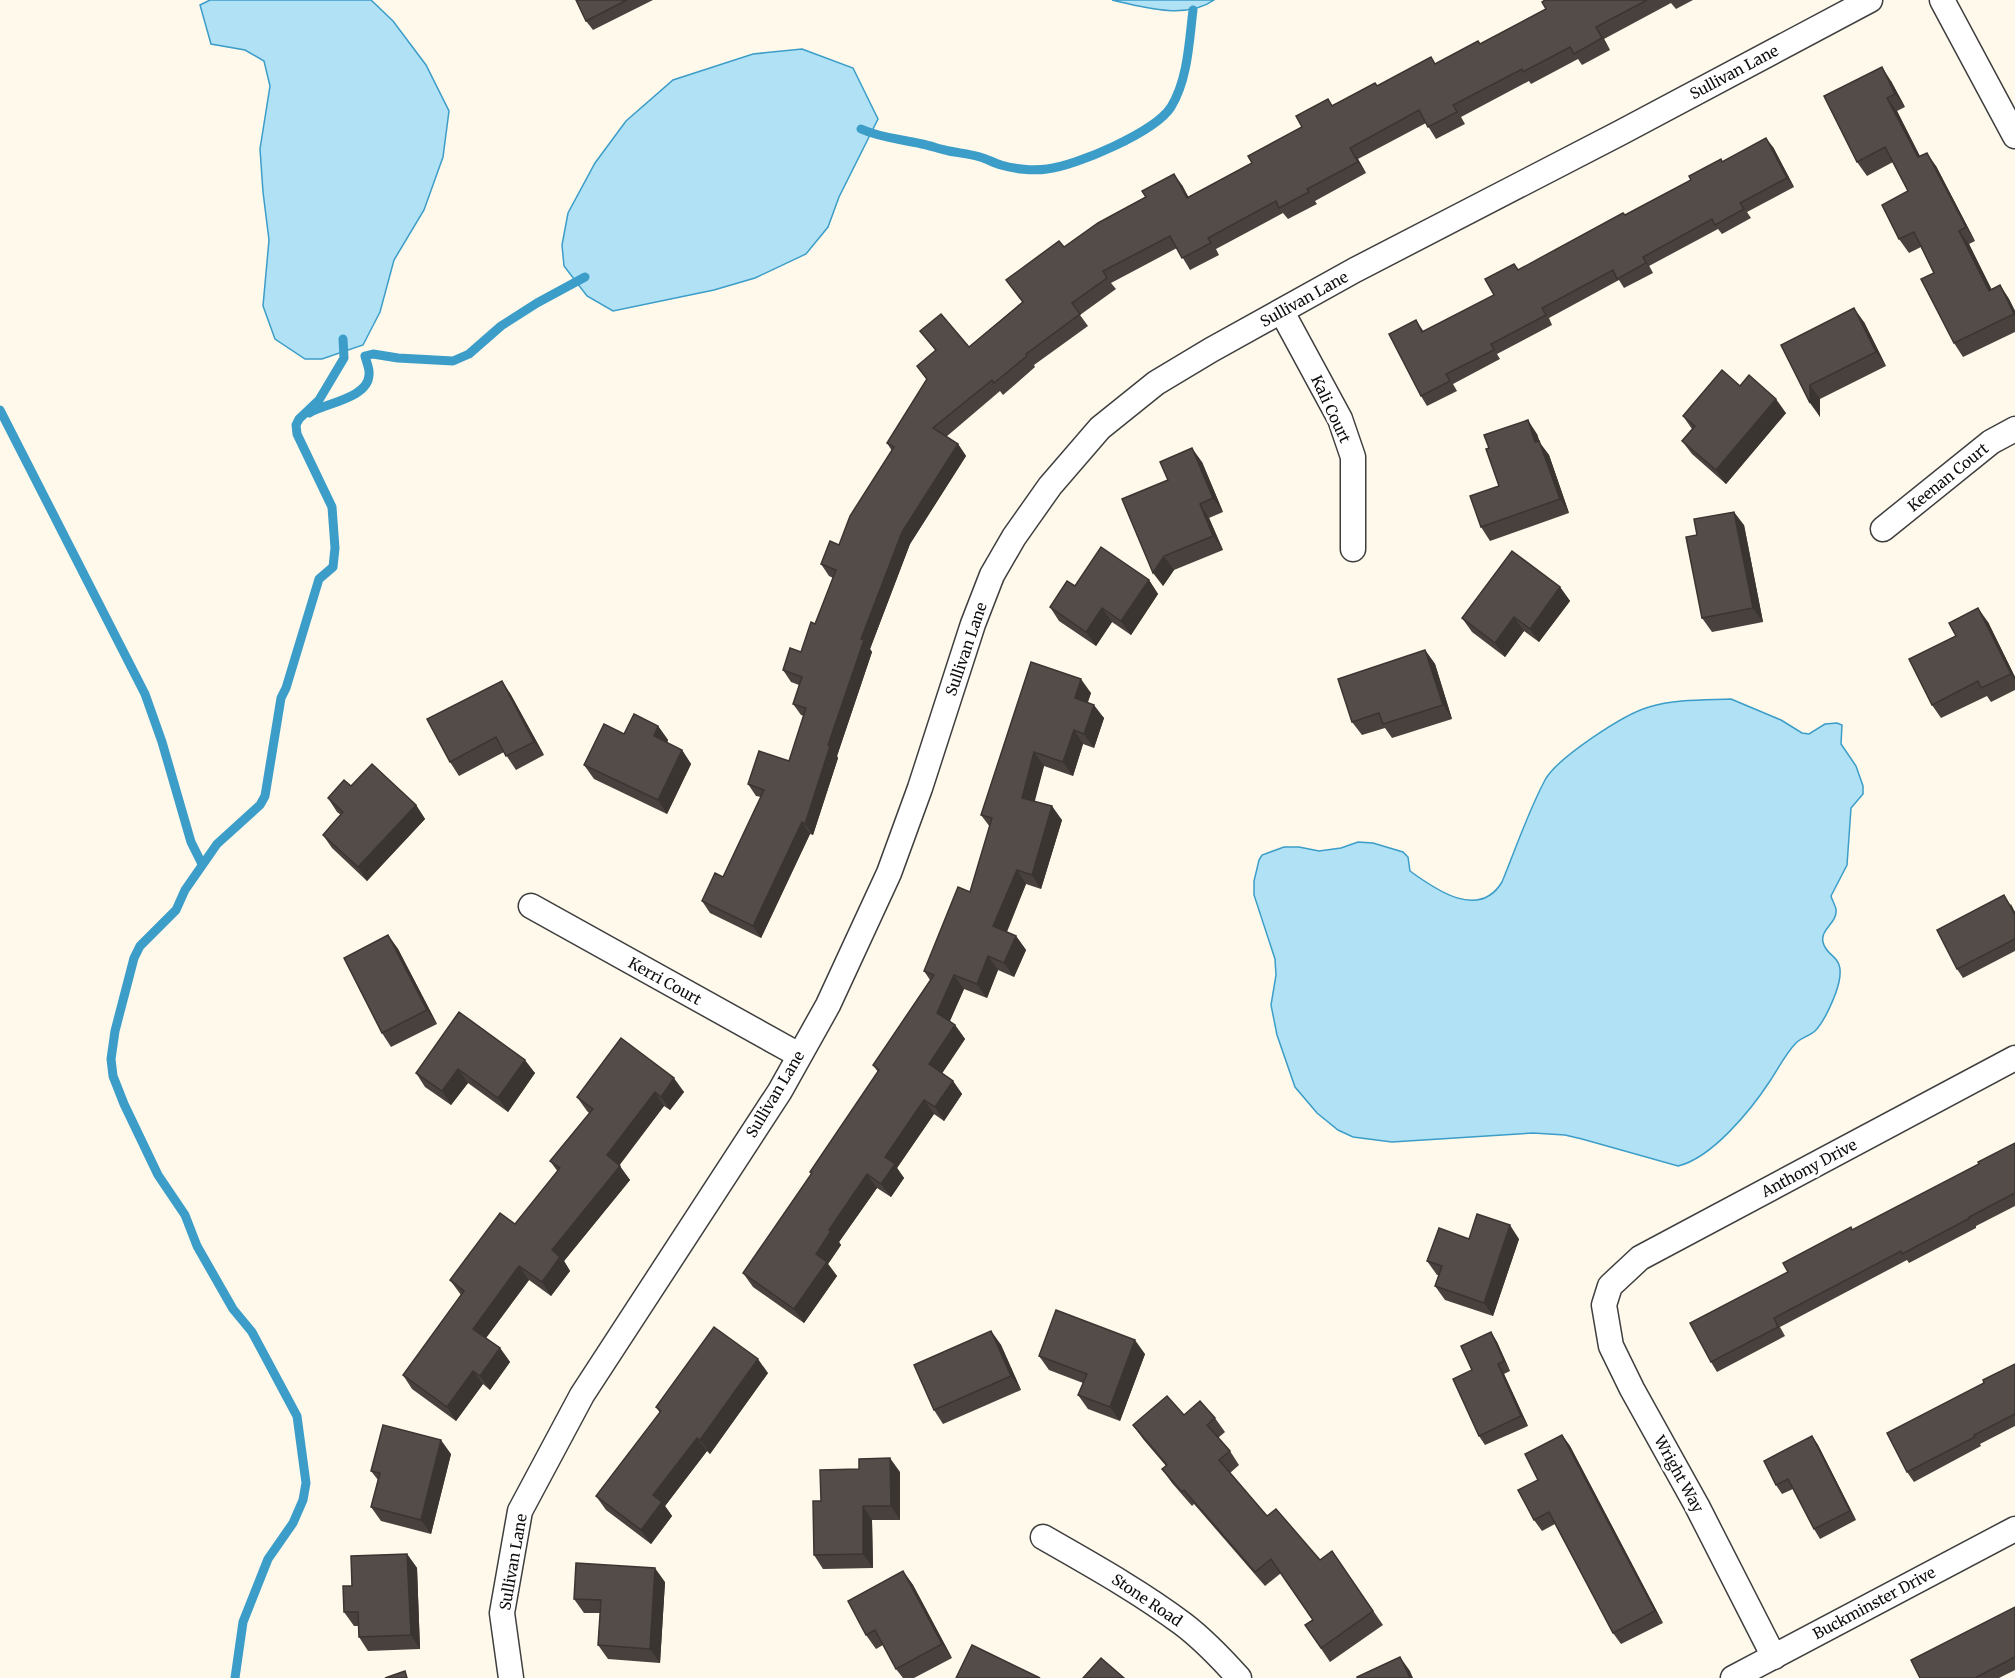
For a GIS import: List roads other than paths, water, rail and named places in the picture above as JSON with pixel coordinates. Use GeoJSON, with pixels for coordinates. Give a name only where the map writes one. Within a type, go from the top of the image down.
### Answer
{"type":"FeatureCollection","features":[{"type":"Feature","properties":{"kind":"street","name":"Sullivan Lane"},"geometry":{"type":"LineString","coordinates":[[511,1678],[502,1613],[520,1511],[582,1395],[780,1091],[828,1005],[889,873],[920,788],[973,624],[992,575],[1014,537],[1050,486],[1100,428],[1156,383],[1210,350],[1355,270],[1870,0]]}},
{"type":"Feature","properties":{"kind":"street"},"geometry":{"type":"LineString","coordinates":[[1942,0],[2015,136]]}},
{"type":"Feature","properties":{"kind":"street","name":"Kali Court"},"geometry":{"type":"LineString","coordinates":[[1282,312],[1340,419],[1353,457],[1353,549]]}},
{"type":"Feature","properties":{"kind":"street","name":"Keenan Court"},"geometry":{"type":"LineString","coordinates":[[1883,529],[1991,442],[2015,429]]}},
{"type":"Feature","properties":{"kind":"street","name":"Kerri Court"},"geometry":{"type":"LineString","coordinates":[[531,906],[799,1055]]}},
{"type":"Feature","properties":{"kind":"street","name":"Anthony Drive"},"geometry":{"type":"LineString","coordinates":[[1610,1286],[1640,1258],[2015,1058]]}},
{"type":"Feature","properties":{"kind":"street","name":"Wright Way"},"geometry":{"type":"LineString","coordinates":[[1610,1286],[1604,1305],[1611,1346],[1632,1389],[1697,1506],[1774,1657]]}},
{"type":"Feature","properties":{"kind":"street","name":"Buckminster Drive"},"geometry":{"type":"LineString","coordinates":[[1733,1678],[2015,1528]]}},
{"type":"Feature","properties":{"kind":"street","name":"Stone Road"},"geometry":{"type":"LineString","coordinates":[[1043,1537],[1122,1583],[1184,1625],[1215,1652],[1239,1678]]}},
{"type":"Feature","properties":{"kind":"water"},"geometry":{"type":"Polygon","coordinates":[[[210,0],[371,0],[393,21],[426,65],[449,111],[443,157],[424,210],[394,260],[380,312],[363,345],[322,359],[305,359],[275,339],[263,306],[269,240],[260,149],[270,86],[264,61],[245,50],[211,44],[200,5],[210,0]]]}},
{"type":"Feature","properties":{"kind":"water"},"geometry":{"type":"Polygon","coordinates":[[[1112,0],[1214,0],[1203,6],[1178,11],[1112,0]]]}},
{"type":"Feature","properties":{"kind":"water"},"geometry":{"type":"Polygon","coordinates":[[[802,49],[853,68],[878,119],[839,197],[828,227],[806,254],[755,278],[714,290],[613,311],[587,296],[564,266],[562,245],[568,213],[595,163],[626,121],[673,80],[753,54],[802,49]]]}},
{"type":"Feature","properties":{"kind":"water"},"geometry":{"type":"Polygon","coordinates":[[[1731,699],[1781,720],[1802,733],[1809,734],[1825,724],[1842,725],[1841,744],[1856,766],[1863,786],[1863,794],[1851,808],[1847,865],[1831,896],[1836,914],[1823,937],[1825,947],[1839,966],[1839,982],[1833,1001],[1819,1027],[1792,1047],[1762,1093],[1730,1131],[1704,1153],[1678,1166],[1565,1135],[1533,1133],[1392,1142],[1353,1137],[1338,1130],[1317,1113],[1295,1087],[1277,1035],[1271,1005],[1276,975],[1275,959],[1254,895],[1254,881],[1262,855],[1284,847],[1319,851],[1341,848],[1358,842],[1373,843],[1403,852],[1408,857],[1410,871],[1444,893],[1457,898],[1482,899],[1493,893],[1502,882],[1545,780],[1563,760],[1608,727],[1649,707],[1679,701],[1731,699]]]}},
{"type":"Feature","properties":{"kind":"waterway"},"geometry":{"type":"LineString","coordinates":[[861,129],[976,156],[1018,169],[1047,169],[1076,162],[1132,137],[1149,127],[1171,107],[1184,72],[1193,10]]}},
{"type":"Feature","properties":{"kind":"waterway"},"geometry":{"type":"LineString","coordinates":[[309,413],[345,399],[362,389],[369,375],[365,356],[373,354],[398,358],[453,361],[469,354],[501,326],[537,303],[585,277]]}},
{"type":"Feature","properties":{"kind":"waterway"},"geometry":{"type":"LineString","coordinates":[[235,1678],[243,1622],[268,1559],[293,1523],[303,1500],[306,1483],[297,1416],[252,1332],[233,1309],[197,1246],[185,1215],[158,1175],[124,1104],[113,1076],[111,1059],[115,1031],[134,958],[140,946],[176,910],[185,890],[217,844],[260,805],[265,796],[281,698],[319,579],[333,567],[335,548],[332,507],[297,434],[296,425],[299,419],[319,400],[344,358],[343,339]]}},
{"type":"Feature","properties":{"kind":"waterway"},"geometry":{"type":"LineString","coordinates":[[0,410],[145,694],[162,742],[191,842],[202,864]]}}]}
